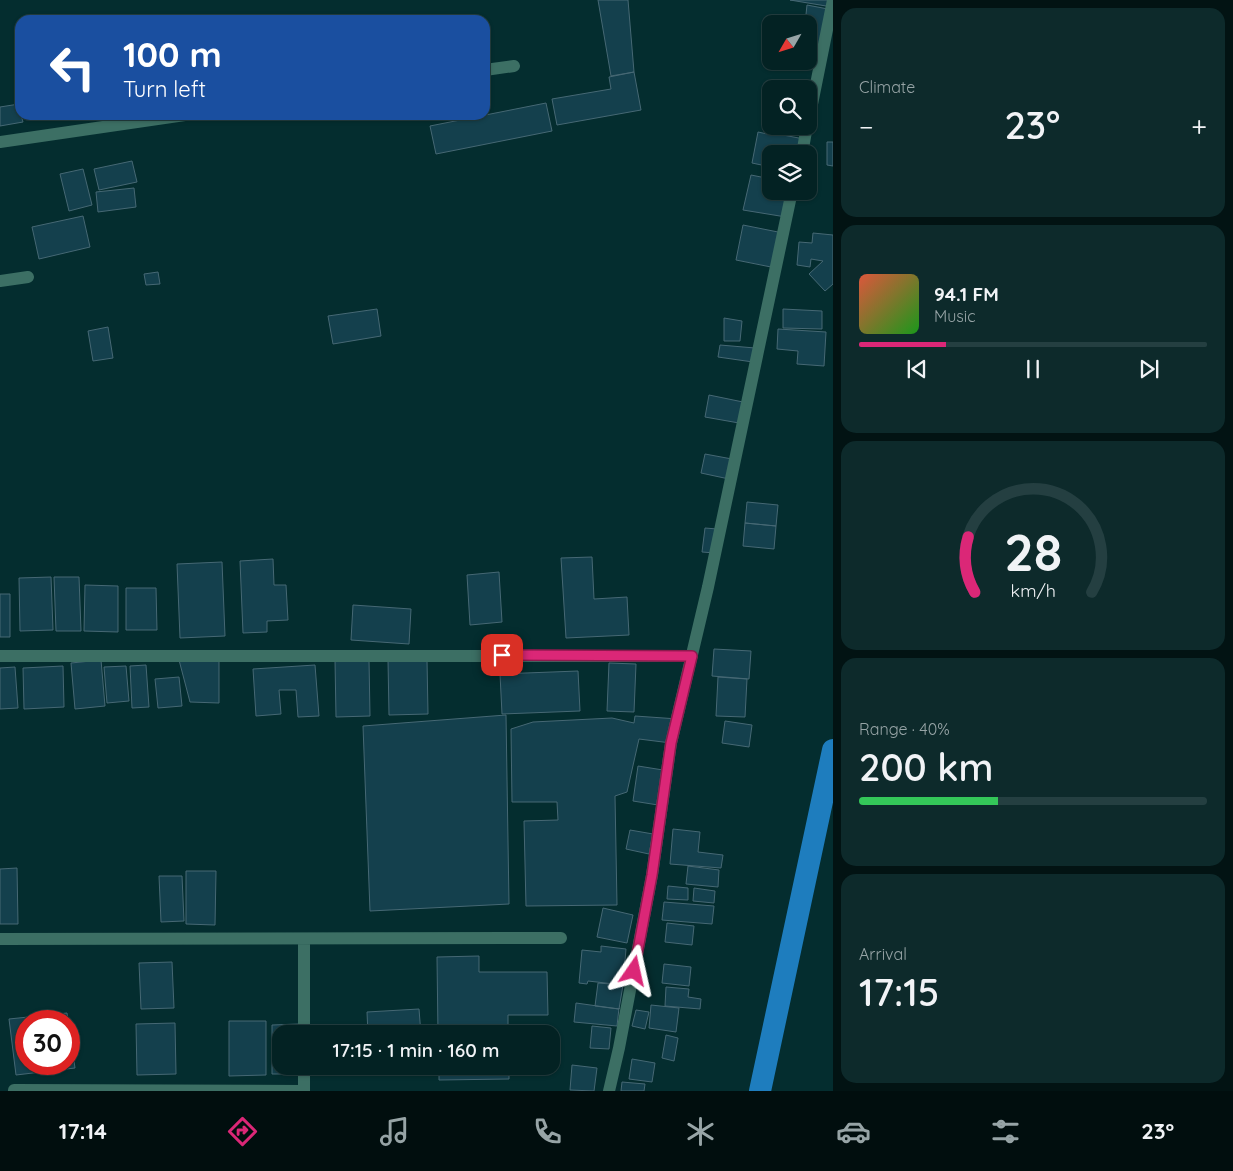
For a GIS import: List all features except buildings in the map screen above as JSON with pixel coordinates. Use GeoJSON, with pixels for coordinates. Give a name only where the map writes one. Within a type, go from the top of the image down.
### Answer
{"type":"FeatureCollection","features":[{"type":"Feature","properties":{"kind":"street"},"geometry":{"type":"LineString","coordinates":[[817,80],[833,0]]}},
{"type":"Feature","properties":{"kind":"street"},"geometry":{"type":"LineString","coordinates":[[490,69],[514,66]]}},
{"type":"Feature","properties":{"kind":"street"},"geometry":{"type":"LineString","coordinates":[[0,142],[151,120]]}},
{"type":"Feature","properties":{"kind":"street"},"geometry":{"type":"LineString","coordinates":[[609,1091],[652,875],[671,743],[692,656],[790,200]]}},
{"type":"Feature","properties":{"kind":"street"},"geometry":{"type":"LineString","coordinates":[[0,282],[28,277]]}},
{"type":"Feature","properties":{"kind":"street"},"geometry":{"type":"LineString","coordinates":[[0,656],[692,656]]}},
{"type":"Feature","properties":{"kind":"street"},"geometry":{"type":"LineString","coordinates":[[0,939],[561,938]]}},
{"type":"Feature","properties":{"kind":"street"},"geometry":{"type":"LineString","coordinates":[[304,939],[304,1025]]}},
{"type":"Feature","properties":{"kind":"street"},"geometry":{"type":"LineString","coordinates":[[14,1090],[304,1091],[304,1075]]}},
{"type":"Feature","properties":{"kind":"waterway"},"geometry":{"type":"LineString","coordinates":[[760,1091],[833,750]]}},
{"type":"Feature","properties":{"kind":"route"},"geometry":{"type":"LineString","coordinates":[[502,655],[692,656],[671,743],[652,875],[634,971]]}}]}
